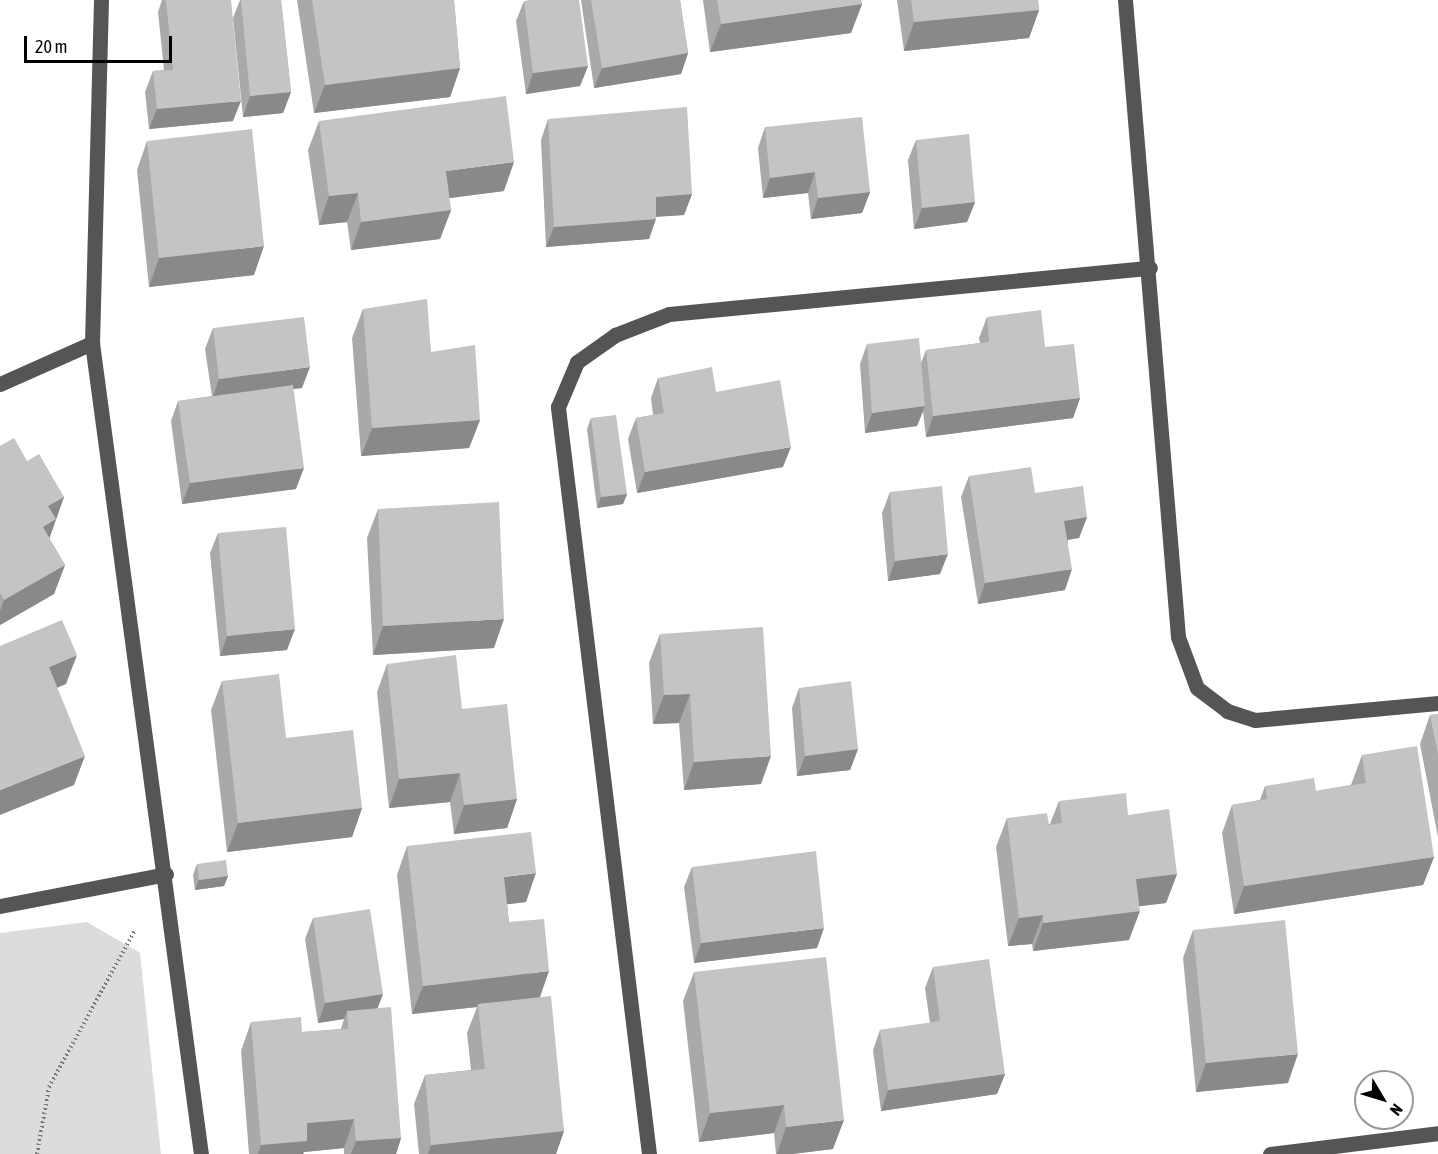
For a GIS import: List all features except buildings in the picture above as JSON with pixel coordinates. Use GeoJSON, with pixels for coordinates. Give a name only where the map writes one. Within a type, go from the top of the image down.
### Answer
{"type":"FeatureCollection","features":[{"type":"Feature","properties":{"kind":"street"},"geometry":{"type":"LineString","coordinates":[[100,0],[92,343],[166,874],[201,1154]]}},
{"type":"Feature","properties":{"kind":"street"},"geometry":{"type":"LineString","coordinates":[[1125,0],[1150,268],[1178,637],[1197,688],[1227,711],[1255,720],[1438,703]]}},
{"type":"Feature","properties":{"kind":"street"},"geometry":{"type":"LineString","coordinates":[[649,1154],[558,407],[577,362],[615,334],[669,314],[1150,268]]}},
{"type":"Feature","properties":{"kind":"street"},"geometry":{"type":"LineString","coordinates":[[0,384],[92,343]]}},
{"type":"Feature","properties":{"kind":"street"},"geometry":{"type":"LineString","coordinates":[[0,906],[166,874]]}},
{"type":"Feature","properties":{"kind":"street"},"geometry":{"type":"LineString","coordinates":[[1270,1154],[1438,1133]]}},
{"type":"Feature","properties":{"kind":"path"},"geometry":{"type":"LineString","coordinates":[[37,1154],[49,1087],[138,925]]}},
{"type":"Feature","properties":{"kind":"shaded area"},"geometry":{"type":"Polygon","coordinates":[[[87,922],[140,953],[161,1154],[0,1154],[0,933],[87,922]]]}}]}
